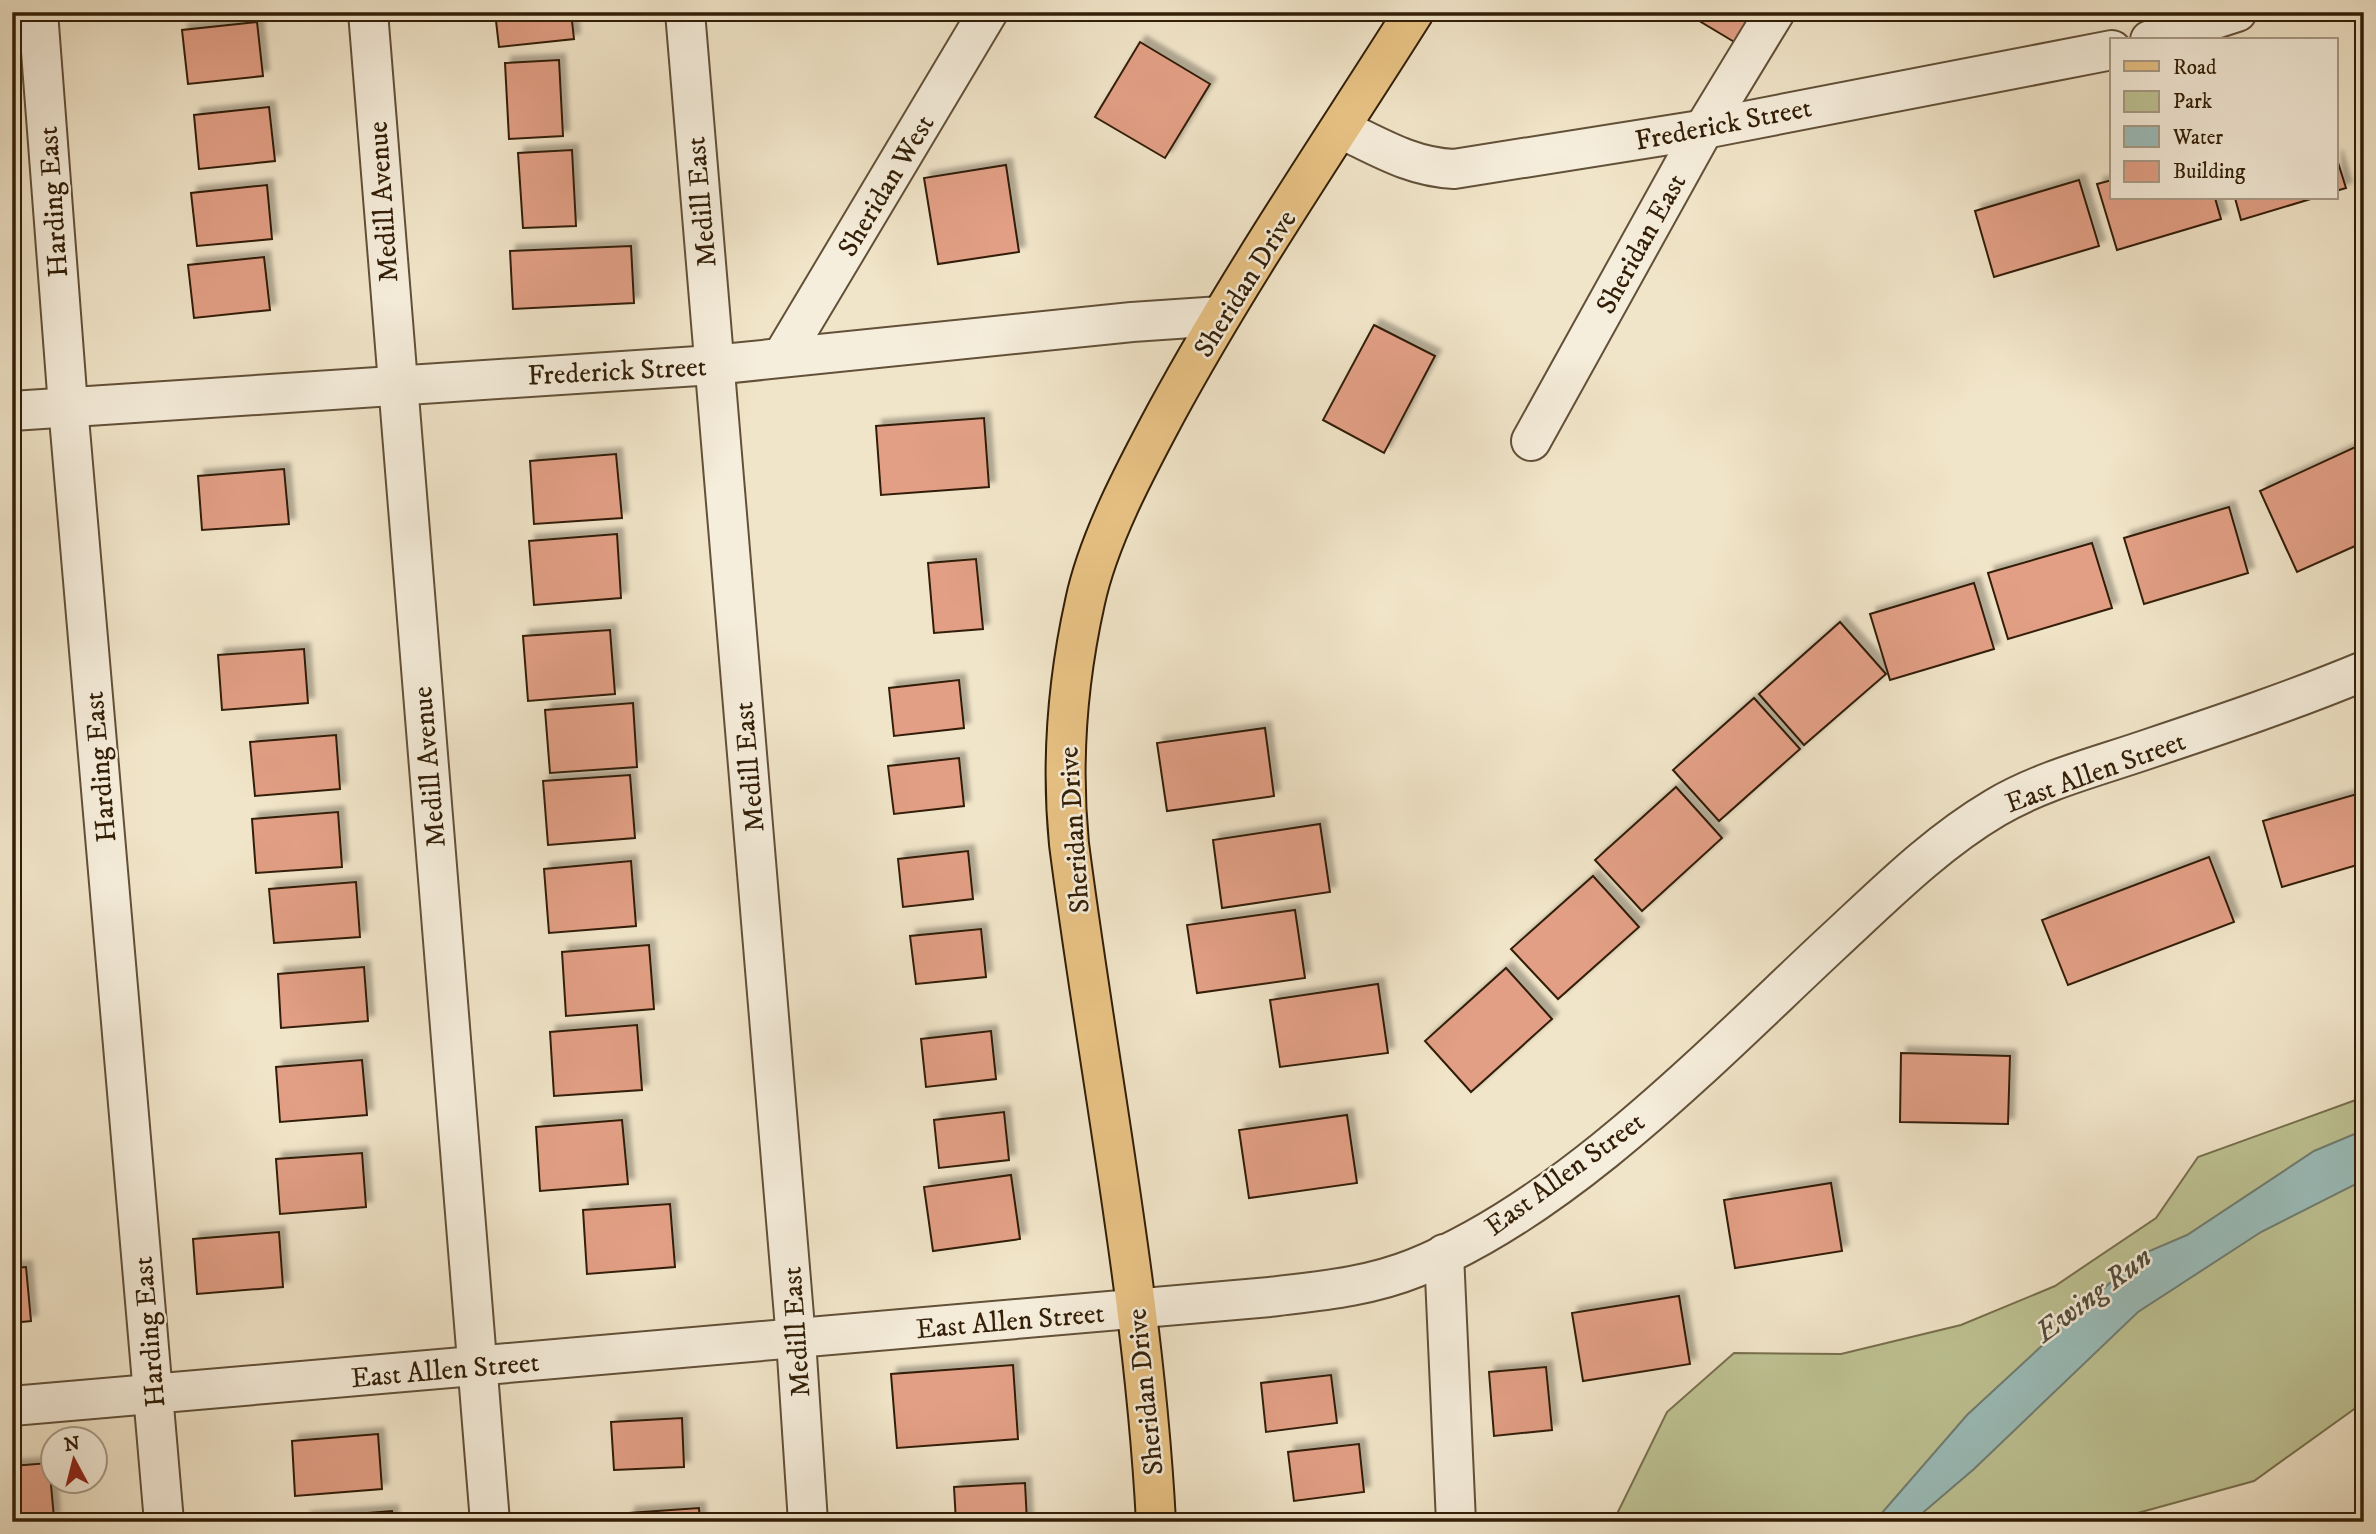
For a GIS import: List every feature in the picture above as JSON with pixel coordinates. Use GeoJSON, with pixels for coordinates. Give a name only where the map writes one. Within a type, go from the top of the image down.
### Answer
{"type":"FeatureCollection","features":[{"type":"Feature","properties":{"kind":"main road","name":"Sheridan Drive"},"geometry":{"type":"LineString","coordinates":[[1156,1522],[1152,1434],[1064,794],[1068,702],[1085,600],[1120,505],[1143,456],[1221,316],[1414,12]]}},
{"type":"Feature","properties":{"kind":"street","name":"Harding East"},"geometry":{"type":"LineString","coordinates":[[38,12],[68,406],[164,1522]]}},
{"type":"Feature","properties":{"kind":"street","name":"Medill Avenue"},"geometry":{"type":"LineString","coordinates":[[368,12],[490,1522]]}},
{"type":"Feature","properties":{"kind":"street","name":"Medill East"},"geometry":{"type":"LineString","coordinates":[[685,12],[796,1340],[808,1522]]}},
{"type":"Feature","properties":{"kind":"street","name":"Sheridan West"},"geometry":{"type":"LineString","coordinates":[[782,357],[988,12]]}},
{"type":"Feature","properties":{"kind":"street","name":"Sheridan East"},"geometry":{"type":"LineString","coordinates":[[1531,441],[1704,127],[1775,12]]}},
{"type":"Feature","properties":{"kind":"street"},"geometry":{"type":"LineString","coordinates":[[2156,38],[2237,12]]}},
{"type":"Feature","properties":{"kind":"street","name":"Frederick Street"},"geometry":{"type":"LineString","coordinates":[[1341,129],[1388,155],[1430,168],[1454,169],[1694,131],[2110,50]]}},
{"type":"Feature","properties":{"kind":"street","name":"Frederick Street"},"geometry":{"type":"LineString","coordinates":[[12,411],[396,383],[713,365],[1132,322],[1221,316]]}},
{"type":"Feature","properties":{"kind":"street","name":"East Allen Street"},"geometry":{"type":"LineString","coordinates":[[12,1406],[796,1340],[1352,1288],[1415,1268],[1444,1254],[1527,1206],[1579,1169],[1678,1086],[1871,906],[1954,837],[1995,808],[2050,782],[2274,708],[2364,671]]}},
{"type":"Feature","properties":{"kind":"street"},"geometry":{"type":"LineString","coordinates":[[1444,1254],[1456,1522]]}},
{"type":"Feature","properties":{"kind":"green space"},"geometry":{"type":"Polygon","coordinates":[[[2364,1097],[2364,1402],[2254,1481],[2105,1522],[1613,1522],[1667,1412],[1734,1353],[1841,1354],[1961,1325],[2055,1286],[2156,1218],[2198,1157],[2364,1097]]]}},
{"type":"Feature","properties":{"kind":"water"},"geometry":{"type":"Polygon","coordinates":[[[2364,1130],[2364,1180],[2261,1232],[2138,1312],[1974,1469],[1912,1522],[1874,1522],[1967,1415],[2140,1255],[2187,1235],[2314,1151],[2364,1130]]]}},
{"type":"Feature","properties":{"kind":"building"},"geometry":{"type":"Polygon","coordinates":[[[495,12],[571,12],[574,39],[499,47],[495,12]]]}},
{"type":"Feature","properties":{"kind":"building"},"geometry":{"type":"Polygon","coordinates":[[[1694,12],[1755,12],[1736,43],[1691,16],[1694,12]]]}},
{"type":"Feature","properties":{"kind":"building"},"geometry":{"type":"Polygon","coordinates":[[[257,22],[263,76],[188,84],[182,30],[257,22]]]}},
{"type":"Feature","properties":{"kind":"building"},"geometry":{"type":"Polygon","coordinates":[[[1140,42],[1210,84],[1165,158],[1095,117],[1140,42]]]}},
{"type":"Feature","properties":{"kind":"building"},"geometry":{"type":"Polygon","coordinates":[[[559,60],[563,136],[509,139],[505,63],[559,60]]]}},
{"type":"Feature","properties":{"kind":"building"},"geometry":{"type":"Polygon","coordinates":[[[269,107],[275,161],[199,169],[194,115],[269,107]]]}},
{"type":"Feature","properties":{"kind":"building"},"geometry":{"type":"Polygon","coordinates":[[[572,150],[576,226],[523,228],[518,153],[572,150]]]}},
{"type":"Feature","properties":{"kind":"building"},"geometry":{"type":"Polygon","coordinates":[[[2338,162],[2346,188],[2338,190],[2338,162]]]}},
{"type":"Feature","properties":{"kind":"building"},"geometry":{"type":"Polygon","coordinates":[[[1006,165],[1019,252],[938,264],[924,178],[1006,165]]]}},
{"type":"Feature","properties":{"kind":"building"},"geometry":{"type":"Polygon","coordinates":[[[2079,180],[2099,246],[1994,277],[1975,211],[2079,180]]]}},
{"type":"Feature","properties":{"kind":"building"},"geometry":{"type":"Polygon","coordinates":[[[2110,181],[2110,200],[2216,200],[2221,219],[2117,250],[2097,184],[2110,181]]]}},
{"type":"Feature","properties":{"kind":"building"},"geometry":{"type":"Polygon","coordinates":[[[267,185],[272,239],[197,246],[191,193],[267,185]]]}},
{"type":"Feature","properties":{"kind":"building"},"geometry":{"type":"Polygon","coordinates":[[[2236,200],[2307,200],[2241,220],[2236,200]]]}},
{"type":"Feature","properties":{"kind":"building"},"geometry":{"type":"Polygon","coordinates":[[[631,246],[634,303],[513,309],[510,251],[631,246]]]}},
{"type":"Feature","properties":{"kind":"building"},"geometry":{"type":"Polygon","coordinates":[[[264,257],[270,310],[194,318],[188,265],[264,257]]]}},
{"type":"Feature","properties":{"kind":"building"},"geometry":{"type":"Polygon","coordinates":[[[1374,325],[1435,356],[1384,453],[1323,420],[1374,325]]]}},
{"type":"Feature","properties":{"kind":"building"},"geometry":{"type":"Polygon","coordinates":[[[984,418],[989,487],[881,495],[876,426],[984,418]]]}},
{"type":"Feature","properties":{"kind":"building"},"geometry":{"type":"Polygon","coordinates":[[[2364,443],[2364,542],[2297,572],[2260,491],[2364,443]]]}},
{"type":"Feature","properties":{"kind":"building"},"geometry":{"type":"Polygon","coordinates":[[[616,454],[622,518],[534,524],[530,461],[616,454]]]}},
{"type":"Feature","properties":{"kind":"building"},"geometry":{"type":"Polygon","coordinates":[[[284,469],[289,524],[202,530],[198,476],[284,469]]]}},
{"type":"Feature","properties":{"kind":"building"},"geometry":{"type":"Polygon","coordinates":[[[2229,507],[2248,573],[2144,604],[2124,538],[2229,507]]]}},
{"type":"Feature","properties":{"kind":"building"},"geometry":{"type":"Polygon","coordinates":[[[617,534],[621,598],[534,605],[529,541],[617,534]]]}},
{"type":"Feature","properties":{"kind":"building"},"geometry":{"type":"Polygon","coordinates":[[[2092,543],[2112,608],[2008,639],[1988,573],[2092,543]]]}},
{"type":"Feature","properties":{"kind":"building"},"geometry":{"type":"Polygon","coordinates":[[[976,559],[983,629],[934,633],[928,563],[976,559]]]}},
{"type":"Feature","properties":{"kind":"building"},"geometry":{"type":"Polygon","coordinates":[[[1974,583],[1994,649],[1890,680],[1870,614],[1974,583]]]}},
{"type":"Feature","properties":{"kind":"building"},"geometry":{"type":"Polygon","coordinates":[[[1840,622],[1886,674],[1804,745],[1759,694],[1840,622]]]}},
{"type":"Feature","properties":{"kind":"building"},"geometry":{"type":"Polygon","coordinates":[[[610,630],[615,694],[528,701],[523,636],[610,630]]]}},
{"type":"Feature","properties":{"kind":"building"},"geometry":{"type":"Polygon","coordinates":[[[304,649],[308,703],[222,710],[218,655],[304,649]]]}},
{"type":"Feature","properties":{"kind":"building"},"geometry":{"type":"Polygon","coordinates":[[[959,680],[964,728],[894,736],[889,688],[959,680]]]}},
{"type":"Feature","properties":{"kind":"building"},"geometry":{"type":"Polygon","coordinates":[[[1754,698],[1800,749],[1719,821],[1673,770],[1754,698]]]}},
{"type":"Feature","properties":{"kind":"building"},"geometry":{"type":"Polygon","coordinates":[[[633,703],[637,767],[550,773],[545,710],[633,703]]]}},
{"type":"Feature","properties":{"kind":"building"},"geometry":{"type":"Polygon","coordinates":[[[1265,728],[1274,796],[1167,811],[1157,743],[1265,728]]]}},
{"type":"Feature","properties":{"kind":"building"},"geometry":{"type":"Polygon","coordinates":[[[336,735],[340,789],[255,796],[250,742],[336,735]]]}},
{"type":"Feature","properties":{"kind":"building"},"geometry":{"type":"Polygon","coordinates":[[[959,758],[964,806],[894,814],[888,766],[959,758]]]}},
{"type":"Feature","properties":{"kind":"building"},"geometry":{"type":"Polygon","coordinates":[[[630,775],[635,838],[548,845],[543,781],[630,775]]]}},
{"type":"Feature","properties":{"kind":"building"},"geometry":{"type":"Polygon","coordinates":[[[1676,787],[1722,838],[1642,911],[1595,860],[1676,787]]]}},
{"type":"Feature","properties":{"kind":"building"},"geometry":{"type":"Polygon","coordinates":[[[2364,792],[2364,863],[2282,887],[2263,821],[2364,792]]]}},
{"type":"Feature","properties":{"kind":"building"},"geometry":{"type":"Polygon","coordinates":[[[338,812],[342,867],[256,873],[252,819],[338,812]]]}},
{"type":"Feature","properties":{"kind":"building"},"geometry":{"type":"Polygon","coordinates":[[[1320,824],[1330,892],[1222,908],[1213,840],[1320,824]]]}},
{"type":"Feature","properties":{"kind":"building"},"geometry":{"type":"Polygon","coordinates":[[[968,851],[973,899],[903,907],[898,859],[968,851]]]}},
{"type":"Feature","properties":{"kind":"building"},"geometry":{"type":"Polygon","coordinates":[[[2209,857],[2234,922],[2068,985],[2042,920],[2209,857]]]}},
{"type":"Feature","properties":{"kind":"building"},"geometry":{"type":"Polygon","coordinates":[[[631,861],[636,926],[549,933],[544,869],[631,861]]]}},
{"type":"Feature","properties":{"kind":"building"},"geometry":{"type":"Polygon","coordinates":[[[1593,876],[1639,927],[1558,999],[1511,949],[1593,876]]]}},
{"type":"Feature","properties":{"kind":"building"},"geometry":{"type":"Polygon","coordinates":[[[356,882],[360,937],[274,943],[269,889],[356,882]]]}},
{"type":"Feature","properties":{"kind":"building"},"geometry":{"type":"Polygon","coordinates":[[[1295,910],[1305,978],[1197,993],[1187,925],[1295,910]]]}},
{"type":"Feature","properties":{"kind":"building"},"geometry":{"type":"Polygon","coordinates":[[[981,929],[986,977],[916,984],[910,936],[981,929]]]}},
{"type":"Feature","properties":{"kind":"building"},"geometry":{"type":"Polygon","coordinates":[[[649,945],[654,1009],[566,1016],[562,952],[649,945]]]}},
{"type":"Feature","properties":{"kind":"building"},"geometry":{"type":"Polygon","coordinates":[[[364,967],[368,1021],[281,1028],[278,974],[364,967]]]}},
{"type":"Feature","properties":{"kind":"building"},"geometry":{"type":"Polygon","coordinates":[[[1506,968],[1552,1019],[1471,1092],[1425,1041],[1506,968]]]}},
{"type":"Feature","properties":{"kind":"building"},"geometry":{"type":"Polygon","coordinates":[[[1378,984],[1388,1053],[1280,1067],[1270,1000],[1378,984]]]}},
{"type":"Feature","properties":{"kind":"building"},"geometry":{"type":"Polygon","coordinates":[[[637,1025],[642,1090],[554,1096],[550,1032],[637,1025]]]}},
{"type":"Feature","properties":{"kind":"building"},"geometry":{"type":"Polygon","coordinates":[[[991,1031],[996,1079],[926,1087],[921,1039],[991,1031]]]}},
{"type":"Feature","properties":{"kind":"building"},"geometry":{"type":"Polygon","coordinates":[[[1901,1053],[2010,1056],[2008,1124],[1900,1122],[1901,1053]]]}},
{"type":"Feature","properties":{"kind":"building"},"geometry":{"type":"Polygon","coordinates":[[[362,1060],[367,1115],[280,1122],[276,1067],[362,1060]]]}},
{"type":"Feature","properties":{"kind":"building"},"geometry":{"type":"Polygon","coordinates":[[[1004,1112],[1009,1160],[939,1168],[934,1120],[1004,1112]]]}},
{"type":"Feature","properties":{"kind":"building"},"geometry":{"type":"Polygon","coordinates":[[[1347,1115],[1357,1183],[1249,1198],[1239,1130],[1347,1115]]]}},
{"type":"Feature","properties":{"kind":"building"},"geometry":{"type":"Polygon","coordinates":[[[622,1120],[628,1184],[540,1191],[536,1127],[622,1120]]]}},
{"type":"Feature","properties":{"kind":"building"},"geometry":{"type":"Polygon","coordinates":[[[362,1153],[366,1207],[280,1214],[276,1159],[362,1153]]]}},
{"type":"Feature","properties":{"kind":"building"},"geometry":{"type":"Polygon","coordinates":[[[1011,1175],[1020,1239],[933,1251],[924,1187],[1011,1175]]]}},
{"type":"Feature","properties":{"kind":"building"},"geometry":{"type":"Polygon","coordinates":[[[1831,1183],[1842,1251],[1735,1268],[1724,1200],[1831,1183]]]}},
{"type":"Feature","properties":{"kind":"building"},"geometry":{"type":"Polygon","coordinates":[[[670,1204],[675,1267],[587,1274],[583,1210],[670,1204]]]}},
{"type":"Feature","properties":{"kind":"building"},"geometry":{"type":"Polygon","coordinates":[[[279,1232],[283,1287],[197,1294],[193,1239],[279,1232]]]}},
{"type":"Feature","properties":{"kind":"building"},"geometry":{"type":"Polygon","coordinates":[[[26,1267],[31,1321],[12,1323],[12,1268],[26,1267]]]}},
{"type":"Feature","properties":{"kind":"building"},"geometry":{"type":"Polygon","coordinates":[[[1679,1296],[1690,1364],[1583,1381],[1572,1313],[1679,1296]]]}},
{"type":"Feature","properties":{"kind":"building"},"geometry":{"type":"Polygon","coordinates":[[[1013,1365],[1018,1439],[897,1448],[891,1374],[1013,1365]]]}},
{"type":"Feature","properties":{"kind":"building"},"geometry":{"type":"Polygon","coordinates":[[[1546,1367],[1552,1430],[1494,1436],[1489,1372],[1546,1367]]]}},
{"type":"Feature","properties":{"kind":"building"},"geometry":{"type":"Polygon","coordinates":[[[1331,1375],[1337,1423],[1266,1432],[1261,1383],[1331,1375]]]}},
{"type":"Feature","properties":{"kind":"building"},"geometry":{"type":"Polygon","coordinates":[[[682,1418],[684,1467],[614,1470],[611,1422],[682,1418]]]}},
{"type":"Feature","properties":{"kind":"building"},"geometry":{"type":"Polygon","coordinates":[[[378,1434],[382,1489],[295,1496],[292,1441],[378,1434]]]}},
{"type":"Feature","properties":{"kind":"building"},"geometry":{"type":"Polygon","coordinates":[[[1359,1444],[1364,1492],[1294,1501],[1288,1452],[1359,1444]]]}},
{"type":"Feature","properties":{"kind":"building"},"geometry":{"type":"Polygon","coordinates":[[[38,1464],[38,1496],[52,1496],[54,1518],[12,1521],[12,1466],[38,1464]]]}},
{"type":"Feature","properties":{"kind":"building"},"geometry":{"type":"Polygon","coordinates":[[[1025,1483],[1027,1522],[956,1522],[954,1487],[1025,1483]]]}},
{"type":"Feature","properties":{"kind":"building"},"geometry":{"type":"Polygon","coordinates":[[[699,1508],[700,1522],[629,1522],[629,1513],[699,1508]]]}},
{"type":"Feature","properties":{"kind":"building"},"geometry":{"type":"Polygon","coordinates":[[[392,1511],[393,1522],[306,1522],[305,1518],[392,1511]]]}},
{"type":"Feature","properties":{"kind":"water label","name":"Ewing Run"},"geometry":{"type":"Point","coordinates":[2093,1294]}}]}
